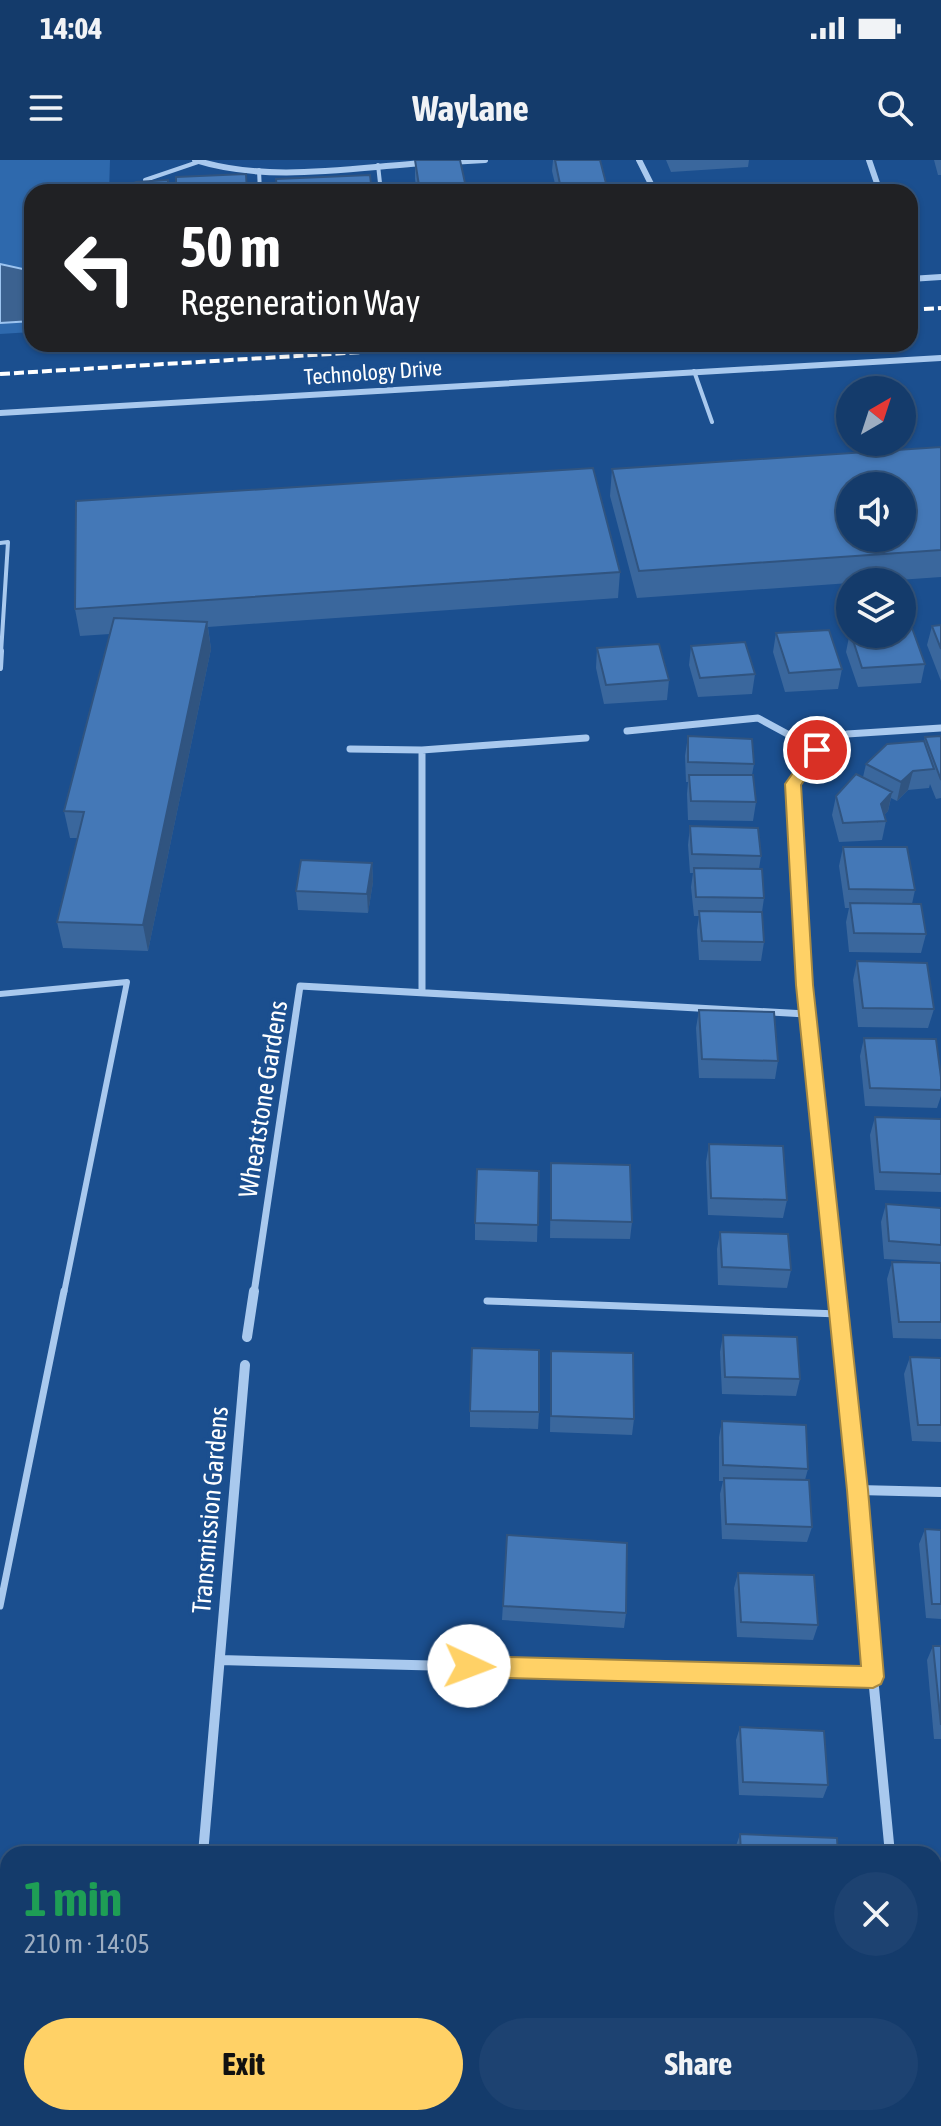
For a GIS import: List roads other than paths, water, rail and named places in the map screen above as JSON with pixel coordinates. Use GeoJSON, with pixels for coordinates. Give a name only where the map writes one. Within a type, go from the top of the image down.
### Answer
{"type":"FeatureCollection","features":[{"type":"Feature","properties":{"kind":"street"},"geometry":{"type":"LineString","coordinates":[[197,161],[226,170],[259,170],[485,160]]}},
{"type":"Feature","properties":{"kind":"street"},"geometry":{"type":"LineString","coordinates":[[639,160],[651,184]]}},
{"type":"Feature","properties":{"kind":"street"},"geometry":{"type":"LineString","coordinates":[[869,160],[877,184]]}},
{"type":"Feature","properties":{"kind":"street"},"geometry":{"type":"LineString","coordinates":[[918,278],[941,277]]}},
{"type":"Feature","properties":{"kind":"street","name":"Technology Drive"},"geometry":{"type":"LineString","coordinates":[[0,413],[941,358]]}},
{"type":"Feature","properties":{"kind":"street"},"geometry":{"type":"LineString","coordinates":[[627,731],[758,718],[817,750]]}},
{"type":"Feature","properties":{"kind":"street"},"geometry":{"type":"LineString","coordinates":[[889,1846],[858,1490],[806,1014],[793,784],[817,750],[847,734],[941,728]]}},
{"type":"Feature","properties":{"kind":"street"},"geometry":{"type":"LineString","coordinates":[[350,749],[422,750],[586,738]]}},
{"type":"Feature","properties":{"kind":"street"},"geometry":{"type":"LineString","coordinates":[[422,750],[422,990]]}},
{"type":"Feature","properties":{"kind":"street","name":"Wheatstone Gardens"},"geometry":{"type":"LineString","coordinates":[[247,1337],[300,986],[422,990],[806,1014]]}},
{"type":"Feature","properties":{"kind":"street","name":"Transmission Gardens"},"geometry":{"type":"LineString","coordinates":[[204,1846],[245,1365]]}},
{"type":"Feature","properties":{"kind":"street"},"geometry":{"type":"LineString","coordinates":[[858,1490],[941,1492]]}},
{"type":"Feature","properties":{"kind":"street"},"geometry":{"type":"LineString","coordinates":[[220,1660],[873,1677]]}},
{"type":"Feature","properties":{"kind":"lane"},"geometry":{"type":"LineString","coordinates":[[145,180],[197,161]]}},
{"type":"Feature","properties":{"kind":"lane"},"geometry":{"type":"LineString","coordinates":[[378,165],[380,184]]}},
{"type":"Feature","properties":{"kind":"lane"},"geometry":{"type":"LineString","coordinates":[[259,170],[260,184]]}},
{"type":"Feature","properties":{"kind":"lane"},"geometry":{"type":"LineString","coordinates":[[694,371],[712,422]]}},
{"type":"Feature","properties":{"kind":"lane"},"geometry":{"type":"LineString","coordinates":[[0,543],[8,542],[0,668]]}},
{"type":"Feature","properties":{"kind":"lane"},"geometry":{"type":"LineString","coordinates":[[0,994],[127,982],[0,1606]]}},
{"type":"Feature","properties":{"kind":"lane"},"geometry":{"type":"LineString","coordinates":[[487,1301],[839,1314]]}},
{"type":"Feature","properties":{"kind":"railway"},"geometry":{"type":"LineString","coordinates":[[918,309],[941,308]]}},
{"type":"Feature","properties":{"kind":"railway"},"geometry":{"type":"LineString","coordinates":[[0,374],[363,352]]}}]}
